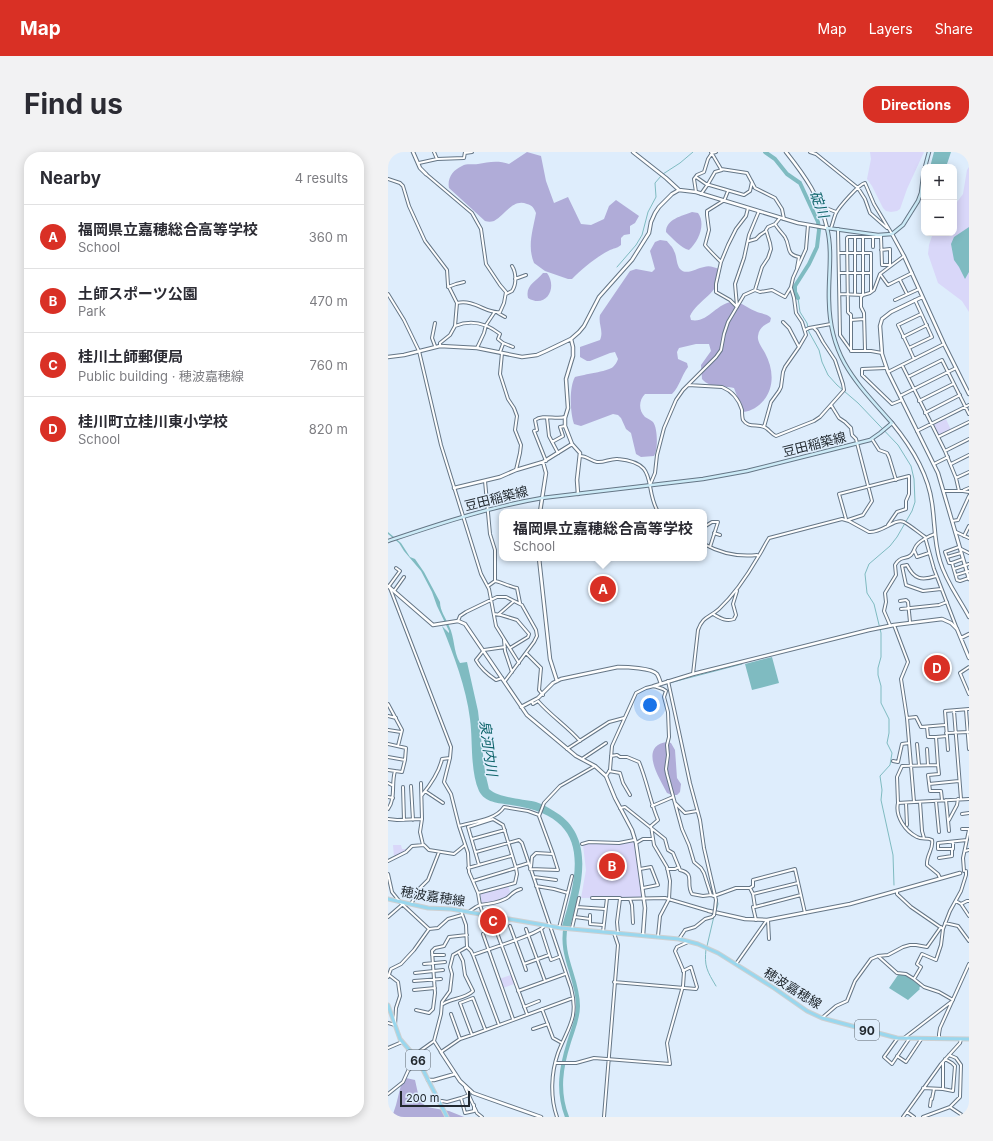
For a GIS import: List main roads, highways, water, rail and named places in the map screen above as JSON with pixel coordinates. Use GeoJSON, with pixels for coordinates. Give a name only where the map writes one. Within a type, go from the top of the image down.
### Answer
{"type":"FeatureCollection","features":[{"type":"Feature","properties":{"kind":"main road"},"geometry":{"type":"LineString","coordinates":[[925,164],[929,152]]}},
{"type":"Feature","properties":{"kind":"main road","name":"豆田稲築線"},"geometry":{"type":"LineString","coordinates":[[388,541],[488,509],[542,498],[726,476],[872,439],[892,423],[848,372],[837,347],[831,324],[829,302],[830,254],[827,228],[881,236],[892,234],[903,225],[918,201],[921,193]]}},
{"type":"Feature","properties":{"kind":"main road","name":"穂波嘉穂線"},"geometry":{"type":"LineString","coordinates":[[388,898],[401,903],[428,908],[451,909],[550,927],[679,939],[718,953],[774,988],[806,1011],[822,1018],[897,1038],[969,1039]]}},
{"type":"Feature","properties":{"kind":"main road","name":"66"},"geometry":{"type":"LineString","coordinates":[[388,1005],[402,1042],[417,1059],[447,1117]]}},
{"type":"Feature","properties":{"kind":"waterway"},"geometry":{"type":"LineString","coordinates":[[663,174],[693,152]]}},
{"type":"Feature","properties":{"kind":"waterway","name":"碇川"},"geometry":{"type":"LineString","coordinates":[[765,152],[775,159],[787,174],[800,183],[818,222],[819,230],[817,247],[809,264],[795,286],[795,292],[798,298]]}},
{"type":"Feature","properties":{"kind":"waterway"},"geometry":{"type":"LineString","coordinates":[[617,267],[636,245],[642,235],[648,212],[656,197],[655,183],[661,176]]}},
{"type":"Feature","properties":{"kind":"waterway"},"geometry":{"type":"LineString","coordinates":[[798,298],[800,312],[807,323],[809,332],[819,350],[822,362],[828,375],[858,403],[898,445],[911,466],[914,479],[915,502],[912,511],[897,537],[890,546],[869,564],[865,574],[867,593],[874,604],[881,633],[881,657],[878,675],[881,686],[881,703],[889,719],[887,743],[892,753],[890,765],[880,776],[882,790],[881,800],[893,855],[894,885]]}},
{"type":"Feature","properties":{"kind":"waterway"},"geometry":{"type":"LineString","coordinates":[[670,684],[669,683],[742,664]]}},
{"type":"Feature","properties":{"kind":"waterway"},"geometry":{"type":"LineString","coordinates":[[698,810],[705,847]]}},
{"type":"Feature","properties":{"kind":"waterway"},"geometry":{"type":"LineString","coordinates":[[705,848],[708,863]]}},
{"type":"Feature","properties":{"kind":"waterway"},"geometry":{"type":"LineString","coordinates":[[716,911],[718,904],[717,899]]}},
{"type":"Feature","properties":{"kind":"waterway"},"geometry":{"type":"LineString","coordinates":[[707,946],[714,916]]}},
{"type":"Feature","properties":{"kind":"waterway","name":"泉河内川"},"geometry":{"type":"LineString","coordinates":[[566,925],[565,947],[575,985],[578,1006],[576,1020],[564,1061],[561,1079],[562,1098],[567,1117]]}},
{"type":"Feature","properties":{"kind":"waterway"},"geometry":{"type":"LineString","coordinates":[[706,949],[705,960],[707,968],[716,986]]}},
{"type":"Feature","properties":{"kind":"place","name":"福岡県立嘉穂総合高等学校"},"geometry":{"type":"Point","coordinates":[603,589]}},
{"type":"Feature","properties":{"kind":"place","name":"桂川町立桂川東小学校"},"geometry":{"type":"Point","coordinates":[937,668]}},
{"type":"Feature","properties":{"kind":"place","name":"土師スポーツ公園"},"geometry":{"type":"Point","coordinates":[612,866]}},
{"type":"Feature","properties":{"kind":"place","name":"桂川土師郵便局"},"geometry":{"type":"Point","coordinates":[493,921]}}]}
